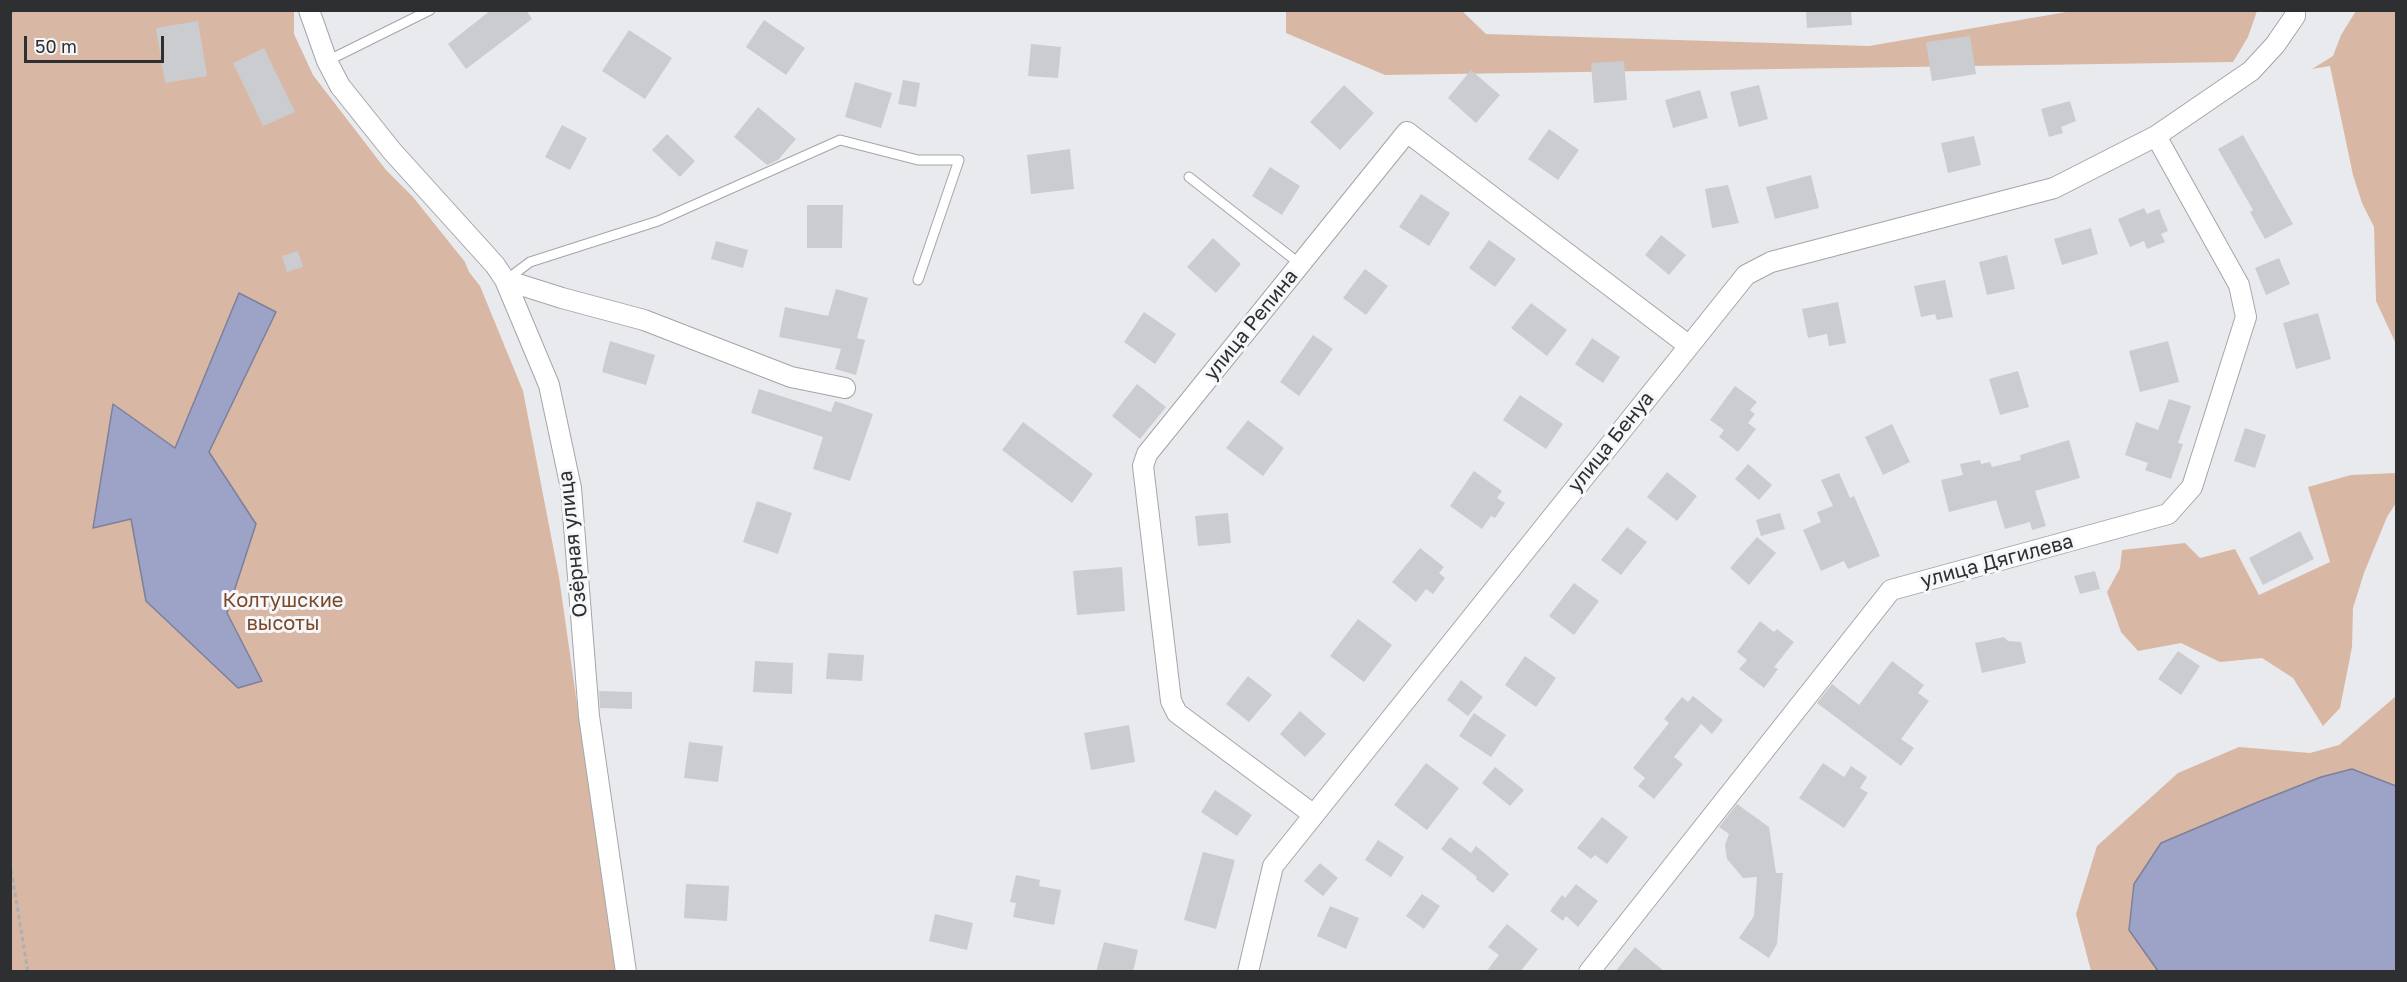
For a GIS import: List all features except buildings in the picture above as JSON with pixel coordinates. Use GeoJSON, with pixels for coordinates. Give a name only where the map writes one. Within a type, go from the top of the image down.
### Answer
{"type":"FeatureCollection","features":[{"type":"Feature","properties":{"kind":"street","name":"Озёрная улица"},"geometry":{"type":"LineString","coordinates":[[309,10],[327,61],[340,86],[392,151],[506,280],[549,385],[571,488],[589,716],[626,972]]}},
{"type":"Feature","properties":{"kind":"street","name":"улица Бенуа"},"geometry":{"type":"LineString","coordinates":[[1248,972],[1273,866],[1746,274],[1771,262],[2054,188],[2156,135],[2251,71],[2276,45],[2295,16],[2295,10]]}},
{"type":"Feature","properties":{"kind":"street","name":"улица Репина"},"geometry":{"type":"LineString","coordinates":[[1314,815],[1177,713],[1171,701],[1143,466],[1147,454],[1407,132],[1688,345]]}},
{"type":"Feature","properties":{"kind":"street","name":"улица Дягилева"},"geometry":{"type":"LineString","coordinates":[[1589,972],[1891,590],[2168,514],[2192,487],[2246,317],[2238,285],[2156,135]]}},
{"type":"Feature","properties":{"kind":"street"},"geometry":{"type":"LineString","coordinates":[[506,280],[644,320],[791,376],[845,388]]}},
{"type":"Feature","properties":{"kind":"lane"},"geometry":{"type":"LineString","coordinates":[[327,61],[430,10]]}},
{"type":"Feature","properties":{"kind":"lane"},"geometry":{"type":"LineString","coordinates":[[506,280],[530,262],[658,221],[840,140],[918,160],[959,160],[918,280]]}},
{"type":"Feature","properties":{"kind":"lane"},"geometry":{"type":"LineString","coordinates":[[1188,177],[1300,264]]}},
{"type":"Feature","properties":{"kind":"path"},"geometry":{"type":"LineString","coordinates":[[10,13],[16,10]]}},
{"type":"Feature","properties":{"kind":"path"},"geometry":{"type":"LineString","coordinates":[[10,863],[28,972]]}},
{"type":"Feature","properties":{"kind":"green space"},"geometry":{"type":"Polygon","coordinates":[[[1461,10],[1486,34],[1869,46],[2072,11],[2257,11],[2248,37],[2233,62],[1385,75],[1286,33],[1286,11],[1461,10]]]}},
{"type":"Feature","properties":{"kind":"green space","name":"Колтушские высоты"},"geometry":{"type":"Polygon","coordinates":[[[10,11],[294,11],[294,34],[313,75],[386,170],[413,197],[465,262],[469,272],[480,286],[523,391],[559,577],[615,971],[11,971],[10,11]]]}},
{"type":"Feature","properties":{"kind":"green space"},"geometry":{"type":"Polygon","coordinates":[[[2356,11],[2396,11],[2396,344],[2376,301],[2374,227],[2362,203],[2353,175],[2330,66],[2312,69],[2333,56],[2341,35],[2356,11]]]}},
{"type":"Feature","properties":{"kind":"green space"},"geometry":{"type":"Polygon","coordinates":[[[2396,473],[2396,503],[2387,517],[2364,573],[2353,608],[2352,647],[2340,708],[2323,726],[2293,678],[2262,658],[2220,662],[2181,643],[2138,651],[2121,632],[2107,592],[2120,568],[2122,550],[2185,543],[2200,558],[2235,549],[2259,595],[2330,562],[2308,487],[2351,475],[2396,473]]]}},
{"type":"Feature","properties":{"kind":"green space"},"geometry":{"type":"Polygon","coordinates":[[[2396,696],[2396,971],[2091,971],[2076,914],[2097,846],[2178,773],[2239,747],[2310,753],[2339,745],[2396,696]]]}},
{"type":"Feature","properties":{"kind":"water"},"geometry":{"type":"Polygon","coordinates":[[[239,293],[276,312],[209,452],[256,524],[227,613],[262,681],[238,688],[146,601],[131,519],[93,528],[113,404],[175,448],[239,293]]]}},
{"type":"Feature","properties":{"kind":"water"},"geometry":{"type":"Polygon","coordinates":[[[2352,769],[2396,786],[2396,971],[2158,971],[2129,930],[2134,884],[2161,843],[2321,777],[2352,769]]]}}]}
